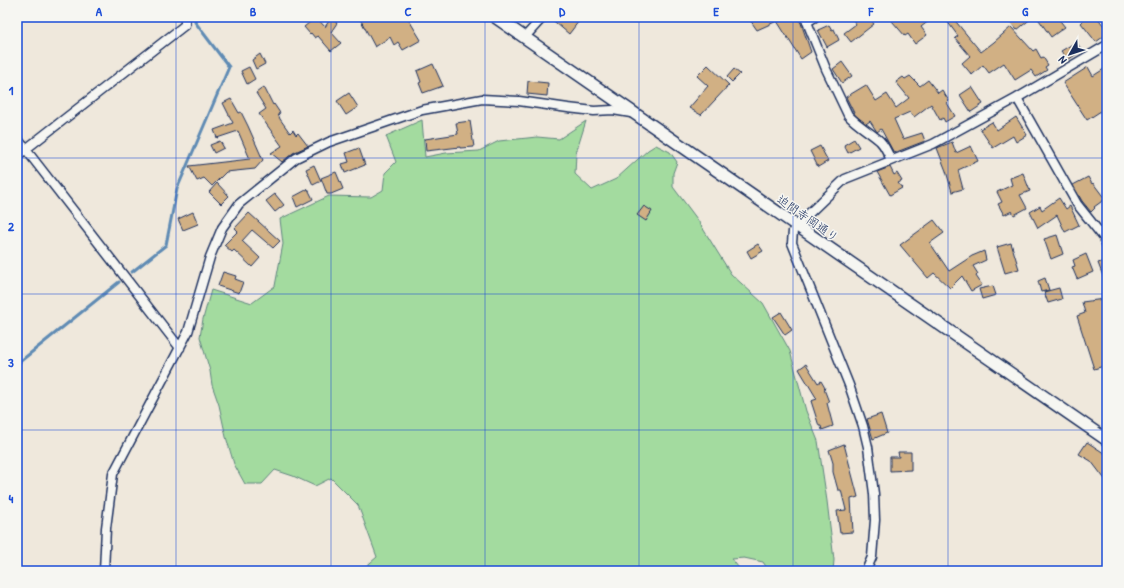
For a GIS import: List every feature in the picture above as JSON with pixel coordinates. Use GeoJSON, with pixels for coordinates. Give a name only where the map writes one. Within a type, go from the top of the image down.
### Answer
{"type":"FeatureCollection","features":[{"type":"Feature","properties":{"kind":"street"},"geometry":{"type":"LineString","coordinates":[[17,156],[185,25],[185,17]]}},
{"type":"Feature","properties":{"kind":"street","name":"迫間寺岡通り"},"geometry":{"type":"LineString","coordinates":[[494,17],[1107,440]]}},
{"type":"Feature","properties":{"kind":"street"},"geometry":{"type":"LineString","coordinates":[[524,38],[543,17]]}},
{"type":"Feature","properties":{"kind":"street"},"geometry":{"type":"LineString","coordinates":[[815,17],[806,20],[826,69],[848,115],[853,121],[880,141],[885,147],[891,160]]}},
{"type":"Feature","properties":{"kind":"street"},"geometry":{"type":"LineString","coordinates":[[866,571],[872,557],[875,520],[874,494],[868,447],[849,385],[792,243],[793,231],[796,226],[845,179],[933,144],[1017,98],[1107,45]]}},
{"type":"Feature","properties":{"kind":"street"},"geometry":{"type":"LineString","coordinates":[[1017,98],[1077,204],[1104,238],[1107,246]]}},
{"type":"Feature","properties":{"kind":"street"},"geometry":{"type":"LineString","coordinates":[[104,571],[106,528],[113,474],[188,332],[210,257],[222,228],[239,204],[296,158],[329,142],[422,110],[469,100],[482,99],[634,113]]}},
{"type":"Feature","properties":{"kind":"street"},"geometry":{"type":"LineString","coordinates":[[17,138],[180,348]]}},
{"type":"Feature","properties":{"kind":"green space"},"geometry":{"type":"Polygon","coordinates":[[[422,120],[425,157],[446,153],[479,151],[499,141],[537,137],[559,139],[586,121],[576,153],[575,174],[592,190],[616,179],[648,150],[656,145],[670,152],[677,162],[673,173],[673,187],[697,219],[731,274],[763,303],[790,351],[806,411],[818,441],[834,560],[833,571],[769,571],[763,562],[744,558],[732,559],[741,571],[364,571],[364,568],[377,557],[358,505],[331,478],[315,486],[275,470],[262,484],[245,484],[234,464],[200,337],[211,290],[252,303],[275,286],[283,244],[280,219],[329,196],[371,197],[383,190],[385,173],[396,162],[386,136],[422,120]]]}},
{"type":"Feature","properties":{"kind":"building"},"geometry":{"type":"Polygon","coordinates":[[[316,17],[325,27],[331,18],[337,23],[331,32],[341,43],[331,51],[318,36],[315,38],[304,27],[316,17]]]}},
{"type":"Feature","properties":{"kind":"building"},"geometry":{"type":"Polygon","coordinates":[[[359,17],[407,17],[421,40],[403,50],[398,42],[394,45],[390,37],[375,47],[359,17]]]}},
{"type":"Feature","properties":{"kind":"building"},"geometry":{"type":"Polygon","coordinates":[[[549,17],[582,17],[569,34],[549,17]]]}},
{"type":"Feature","properties":{"kind":"building"},"geometry":{"type":"Polygon","coordinates":[[[748,17],[797,17],[801,23],[811,52],[801,59],[777,21],[757,30],[748,17]]]}},
{"type":"Feature","properties":{"kind":"building"},"geometry":{"type":"Polygon","coordinates":[[[851,17],[869,17],[874,24],[851,42],[844,33],[856,24],[851,17]]]}},
{"type":"Feature","properties":{"kind":"building"},"geometry":{"type":"Polygon","coordinates":[[[896,17],[934,17],[921,27],[927,35],[915,44],[908,34],[905,36],[892,21],[896,17]]]}},
{"type":"Feature","properties":{"kind":"building"},"geometry":{"type":"Polygon","coordinates":[[[944,17],[952,17],[981,52],[1011,27],[1033,51],[1036,49],[1041,58],[1043,57],[1048,65],[1045,67],[1047,70],[1036,77],[1031,70],[1015,80],[1004,63],[989,73],[983,65],[972,75],[962,63],[970,56],[955,38],[958,36],[944,17]]]}},
{"type":"Feature","properties":{"kind":"building"},"geometry":{"type":"Polygon","coordinates":[[[1006,17],[1033,17],[1017,30],[1006,17]]]}},
{"type":"Feature","properties":{"kind":"building"},"geometry":{"type":"Polygon","coordinates":[[[1037,17],[1057,17],[1065,27],[1051,37],[1037,17]]]}},
{"type":"Feature","properties":{"kind":"building"},"geometry":{"type":"Polygon","coordinates":[[[1080,17],[1097,17],[1107,30],[1107,34],[1096,42],[1081,23],[1083,21],[1080,17]]]}},
{"type":"Feature","properties":{"kind":"building"},"geometry":{"type":"Polygon","coordinates":[[[829,25],[832,30],[834,29],[839,40],[827,47],[818,30],[829,25]]]}},
{"type":"Feature","properties":{"kind":"building"},"geometry":{"type":"Polygon","coordinates":[[[1076,42],[1082,50],[1068,60],[1061,51],[1076,42]]]}},
{"type":"Feature","properties":{"kind":"building"},"geometry":{"type":"Polygon","coordinates":[[[260,54],[265,64],[256,69],[252,60],[260,54]]]}},
{"type":"Feature","properties":{"kind":"building"},"geometry":{"type":"Polygon","coordinates":[[[842,62],[852,76],[842,83],[833,69],[842,62]]]}},
{"type":"Feature","properties":{"kind":"building"},"geometry":{"type":"Polygon","coordinates":[[[433,64],[443,86],[423,93],[419,83],[421,82],[417,71],[433,64]]]}},
{"type":"Feature","properties":{"kind":"building"},"geometry":{"type":"Polygon","coordinates":[[[708,65],[729,85],[701,115],[689,108],[708,86],[697,76],[708,65]]]}},
{"type":"Feature","properties":{"kind":"building"},"geometry":{"type":"Polygon","coordinates":[[[249,67],[255,79],[247,84],[241,71],[249,67]]]}},
{"type":"Feature","properties":{"kind":"building"},"geometry":{"type":"Polygon","coordinates":[[[1088,67],[1093,76],[1107,67],[1107,107],[1087,120],[1063,83],[1088,67]]]}},
{"type":"Feature","properties":{"kind":"building"},"geometry":{"type":"Polygon","coordinates":[[[734,69],[740,74],[732,82],[727,77],[734,69]]]}},
{"type":"Feature","properties":{"kind":"building"},"geometry":{"type":"Polygon","coordinates":[[[910,76],[920,86],[928,80],[938,93],[942,90],[949,101],[947,103],[955,116],[945,122],[943,118],[940,120],[931,104],[914,117],[910,112],[894,119],[903,139],[922,133],[925,141],[894,153],[881,129],[877,132],[870,121],[866,124],[855,115],[846,97],[866,85],[876,101],[887,94],[896,108],[909,98],[896,82],[903,77],[905,79],[910,76]]]}},
{"type":"Feature","properties":{"kind":"building"},"geometry":{"type":"Polygon","coordinates":[[[528,81],[548,83],[547,96],[527,94],[528,81]]]}},
{"type":"Feature","properties":{"kind":"building"},"geometry":{"type":"Polygon","coordinates":[[[264,87],[273,105],[274,104],[280,113],[278,114],[280,119],[290,133],[293,130],[296,135],[298,133],[308,146],[293,153],[282,162],[271,153],[282,146],[259,114],[266,109],[256,93],[264,87]]]}},
{"type":"Feature","properties":{"kind":"building"},"geometry":{"type":"Polygon","coordinates":[[[972,87],[983,104],[971,112],[960,95],[972,87]]]}},
{"type":"Feature","properties":{"kind":"building"},"geometry":{"type":"Polygon","coordinates":[[[349,93],[358,107],[346,115],[337,101],[349,93]]]}},
{"type":"Feature","properties":{"kind":"building"},"geometry":{"type":"Polygon","coordinates":[[[231,99],[239,113],[241,112],[263,160],[255,169],[226,172],[212,186],[204,178],[197,181],[189,166],[250,159],[238,131],[217,138],[214,130],[233,123],[223,103],[231,99]]]}},
{"type":"Feature","properties":{"kind":"building"},"geometry":{"type":"Polygon","coordinates":[[[1016,117],[1027,135],[1016,142],[1013,136],[993,148],[980,129],[992,122],[997,130],[1016,117]]]}},
{"type":"Feature","properties":{"kind":"building"},"geometry":{"type":"Polygon","coordinates":[[[470,121],[474,147],[426,151],[425,139],[458,134],[456,123],[470,121]]]}},
{"type":"Feature","properties":{"kind":"building"},"geometry":{"type":"Polygon","coordinates":[[[854,139],[859,147],[848,153],[844,145],[854,139]]]}},
{"type":"Feature","properties":{"kind":"building"},"geometry":{"type":"Polygon","coordinates":[[[220,141],[224,148],[214,153],[210,145],[220,141]]]}},
{"type":"Feature","properties":{"kind":"building"},"geometry":{"type":"Polygon","coordinates":[[[952,142],[956,153],[971,146],[978,161],[958,170],[963,189],[952,192],[937,148],[952,142]]]}},
{"type":"Feature","properties":{"kind":"building"},"geometry":{"type":"Polygon","coordinates":[[[820,146],[828,161],[818,167],[810,151],[820,146]]]}},
{"type":"Feature","properties":{"kind":"building"},"geometry":{"type":"Polygon","coordinates":[[[359,148],[365,165],[345,173],[342,164],[349,162],[346,153],[359,148]]]}},
{"type":"Feature","properties":{"kind":"building"},"geometry":{"type":"Polygon","coordinates":[[[314,165],[321,181],[313,185],[306,169],[314,165]]]}},
{"type":"Feature","properties":{"kind":"building"},"geometry":{"type":"Polygon","coordinates":[[[890,167],[894,175],[897,173],[902,181],[898,183],[902,188],[890,195],[877,172],[890,167]]]}},
{"type":"Feature","properties":{"kind":"building"},"geometry":{"type":"Polygon","coordinates":[[[336,172],[343,189],[327,194],[321,178],[336,172]]]}},
{"type":"Feature","properties":{"kind":"building"},"geometry":{"type":"Polygon","coordinates":[[[1023,173],[1030,191],[1020,195],[1027,208],[1014,215],[1012,211],[1004,215],[998,204],[1002,202],[997,192],[1012,185],[1010,178],[1023,173]]]}},
{"type":"Feature","properties":{"kind":"building"},"geometry":{"type":"Polygon","coordinates":[[[1088,177],[1105,199],[1094,207],[1095,208],[1091,212],[1082,201],[1073,185],[1088,177]]]}},
{"type":"Feature","properties":{"kind":"building"},"geometry":{"type":"Polygon","coordinates":[[[217,183],[229,196],[221,204],[209,192],[217,183]]]}},
{"type":"Feature","properties":{"kind":"building"},"geometry":{"type":"Polygon","coordinates":[[[308,189],[313,199],[297,207],[293,197],[308,189]]]}},
{"type":"Feature","properties":{"kind":"building"},"geometry":{"type":"Polygon","coordinates":[[[275,194],[284,205],[275,212],[266,201],[275,194]]]}},
{"type":"Feature","properties":{"kind":"building"},"geometry":{"type":"Polygon","coordinates":[[[1059,198],[1066,209],[1070,206],[1079,225],[1065,232],[1057,215],[1038,228],[1030,212],[1040,206],[1042,210],[1059,198]]]}},
{"type":"Feature","properties":{"kind":"building"},"geometry":{"type":"Polygon","coordinates":[[[644,206],[652,211],[646,221],[637,215],[644,206]]]}},
{"type":"Feature","properties":{"kind":"building"},"geometry":{"type":"Polygon","coordinates":[[[193,212],[198,224],[183,230],[178,219],[193,212]]]}},
{"type":"Feature","properties":{"kind":"building"},"geometry":{"type":"Polygon","coordinates":[[[249,213],[280,241],[273,248],[252,230],[242,241],[260,258],[252,267],[234,250],[232,252],[224,245],[238,231],[235,228],[249,213]]]}},
{"type":"Feature","properties":{"kind":"building"},"geometry":{"type":"Polygon","coordinates":[[[934,220],[944,233],[930,243],[949,271],[972,256],[984,251],[986,260],[973,266],[978,274],[976,276],[982,285],[971,291],[962,276],[950,288],[934,273],[928,278],[900,245],[934,220]]]}},
{"type":"Feature","properties":{"kind":"building"},"geometry":{"type":"Polygon","coordinates":[[[1057,235],[1063,254],[1051,259],[1044,239],[1057,235]]]}},
{"type":"Feature","properties":{"kind":"building"},"geometry":{"type":"Polygon","coordinates":[[[1011,243],[1019,269],[1005,273],[997,247],[1011,243]]]}},
{"type":"Feature","properties":{"kind":"building"},"geometry":{"type":"Polygon","coordinates":[[[758,244],[763,251],[751,258],[747,251],[758,244]]]}},
{"type":"Feature","properties":{"kind":"building"},"geometry":{"type":"Polygon","coordinates":[[[1086,254],[1093,272],[1077,279],[1072,267],[1075,266],[1073,260],[1086,254]]]}},
{"type":"Feature","properties":{"kind":"building"},"geometry":{"type":"Polygon","coordinates":[[[1107,260],[1107,284],[1106,284],[1098,263],[1107,260]]]}},
{"type":"Feature","properties":{"kind":"building"},"geometry":{"type":"Polygon","coordinates":[[[223,272],[236,276],[235,279],[243,282],[239,293],[218,286],[223,272]]]}},
{"type":"Feature","properties":{"kind":"building"},"geometry":{"type":"Polygon","coordinates":[[[1045,278],[1049,290],[1041,292],[1038,281],[1045,278]]]}},
{"type":"Feature","properties":{"kind":"building"},"geometry":{"type":"Polygon","coordinates":[[[993,286],[996,295],[982,299],[979,289],[993,286]]]}},
{"type":"Feature","properties":{"kind":"building"},"geometry":{"type":"Polygon","coordinates":[[[1059,288],[1062,299],[1048,303],[1044,292],[1059,288]]]}},
{"type":"Feature","properties":{"kind":"building"},"geometry":{"type":"Polygon","coordinates":[[[1104,299],[1107,308],[1107,365],[1094,369],[1077,316],[1085,313],[1082,302],[1104,299]]]}},
{"type":"Feature","properties":{"kind":"building"},"geometry":{"type":"Polygon","coordinates":[[[781,312],[792,330],[785,335],[773,317],[781,312]]]}},
{"type":"Feature","properties":{"kind":"building"},"geometry":{"type":"Polygon","coordinates":[[[806,364],[818,383],[821,381],[825,388],[824,389],[829,402],[827,403],[833,426],[822,430],[821,426],[819,426],[811,401],[817,399],[799,369],[806,364]]]}},
{"type":"Feature","properties":{"kind":"building"},"geometry":{"type":"Polygon","coordinates":[[[881,414],[887,433],[873,439],[867,419],[881,414]]]}},
{"type":"Feature","properties":{"kind":"building"},"geometry":{"type":"Polygon","coordinates":[[[1087,442],[1107,455],[1107,482],[1091,461],[1079,454],[1087,442]]]}},
{"type":"Feature","properties":{"kind":"building"},"geometry":{"type":"Polygon","coordinates":[[[844,444],[858,497],[851,499],[853,532],[840,533],[837,511],[846,510],[841,490],[838,490],[829,450],[844,444]]]}},
{"type":"Feature","properties":{"kind":"building"},"geometry":{"type":"Polygon","coordinates":[[[898,452],[911,452],[911,470],[890,471],[890,457],[899,457],[898,452]]]}},
{"type":"Feature","properties":{"kind":"waterway"},"geometry":{"type":"LineString","coordinates":[[132,272],[166,245],[177,189],[229,67],[195,22],[195,17]]}},
{"type":"Feature","properties":{"kind":"waterway"},"geometry":{"type":"LineString","coordinates":[[17,364],[119,282]]}}]}
